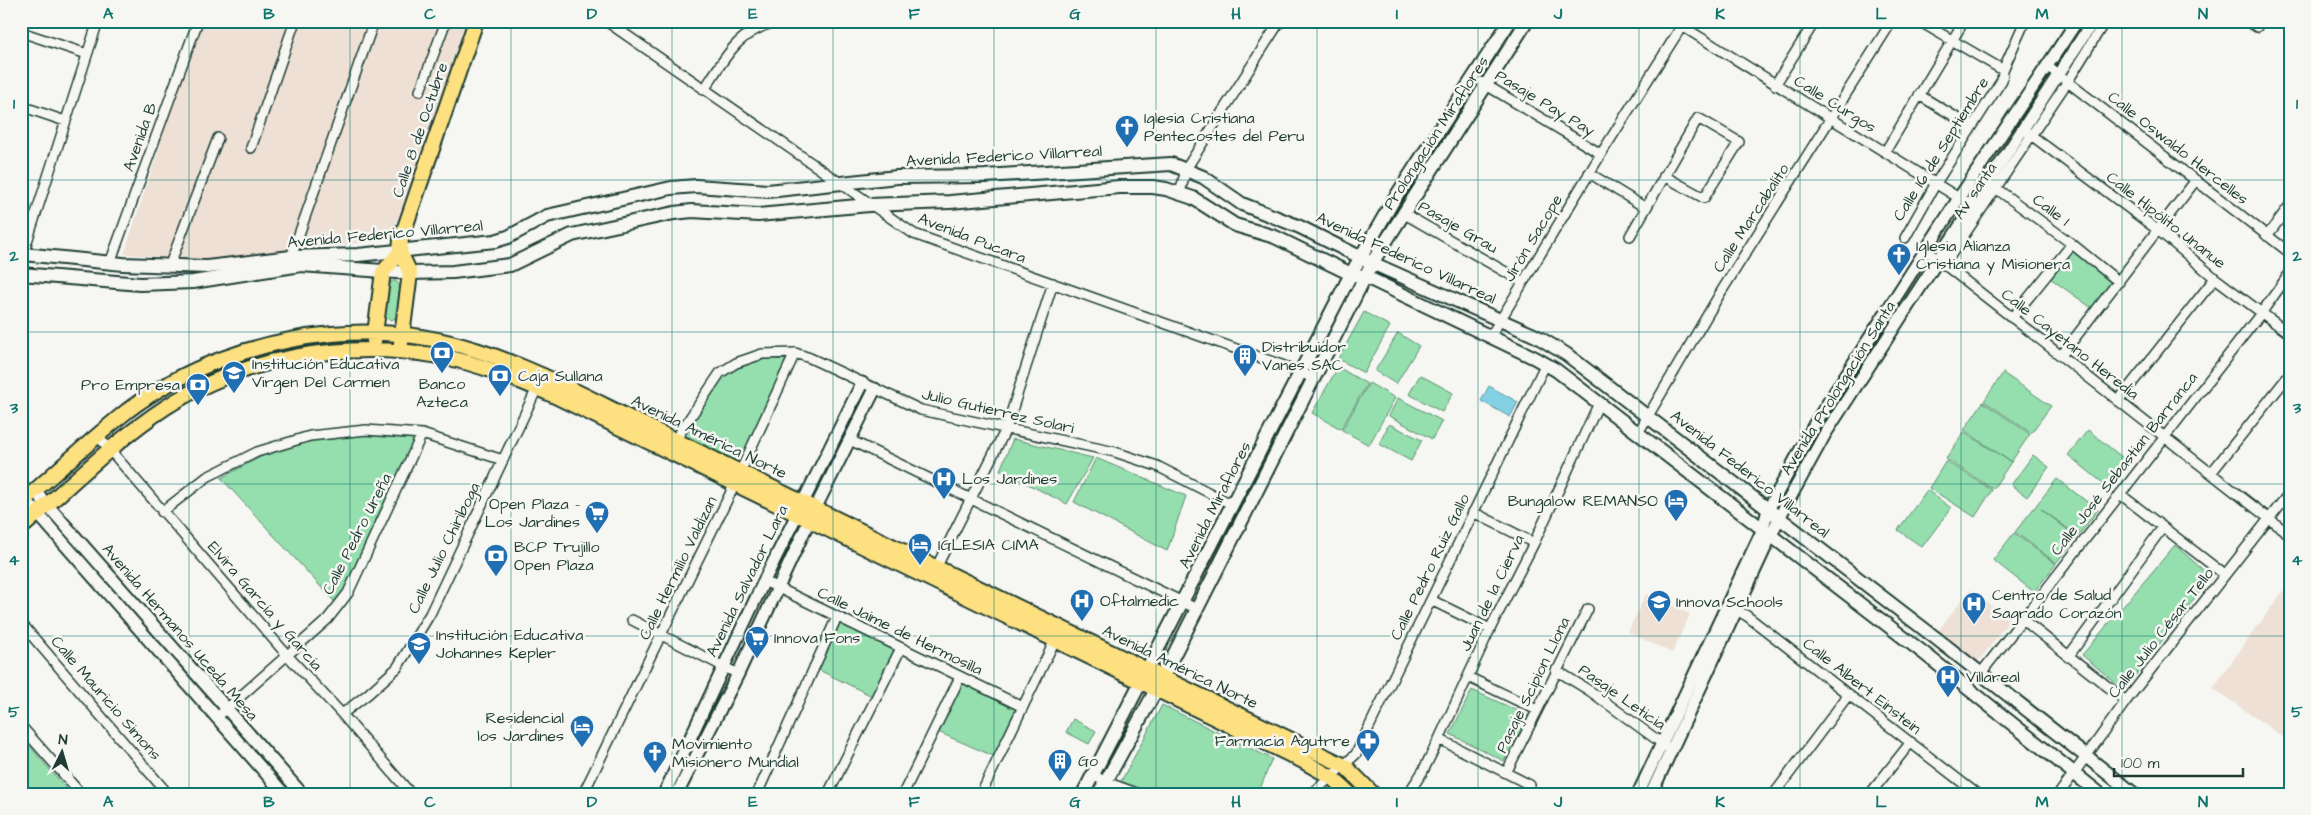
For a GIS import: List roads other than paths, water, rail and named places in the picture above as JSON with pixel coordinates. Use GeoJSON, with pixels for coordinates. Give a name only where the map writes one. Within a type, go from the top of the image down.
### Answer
{"type":"FeatureCollection","features":[{"type":"Feature","properties":{"kind":"main road","name":"Calle 8 de Octubre"},"geometry":{"type":"LineString","coordinates":[[383,272],[400,252],[401,239],[414,199],[476,21]]}},
{"type":"Feature","properties":{"kind":"main road","name":"Prolongación Miraflores"},"geometry":{"type":"LineString","coordinates":[[1367,261],[1393,201],[1510,21]]}},
{"type":"Feature","properties":{"kind":"main road","name":"Prolongación Miraflores"},"geometry":{"type":"LineString","coordinates":[[1367,261],[1403,213],[1527,21]]}},
{"type":"Feature","properties":{"kind":"main road","name":"Avenida Federico Villarreal"},"geometry":{"type":"LineString","coordinates":[[22,257],[169,267],[220,267],[290,257],[400,252],[495,241],[508,237],[547,216],[671,188],[696,186],[768,191],[897,177],[985,176],[1171,164],[1203,176],[1242,204],[1300,227],[1367,261],[1553,345],[1981,673],[2134,794]]}},
{"type":"Feature","properties":{"kind":"main road","name":"Avenida Federico Villarreal"},"geometry":{"type":"LineString","coordinates":[[21,274],[107,283],[140,284],[193,282],[301,265],[383,272],[461,271],[510,265],[572,235],[674,213],[692,211],[758,215],[869,205],[950,202],[1119,187],[1153,187],[1193,198],[1228,221],[1275,237],[1351,274]]}},
{"type":"Feature","properties":{"kind":"main road"},"geometry":{"type":"LineString","coordinates":[[400,252],[410,273],[400,351]]}},
{"type":"Feature","properties":{"kind":"main road","name":"Avenida Miraflores"},"geometry":{"type":"LineString","coordinates":[[1083,794],[1145,677],[1351,274],[1367,261]]}},
{"type":"Feature","properties":{"kind":"main road","name":"Avenida Miraflores"},"geometry":{"type":"LineString","coordinates":[[1099,794],[1159,684],[1366,277],[1367,261]]}},
{"type":"Feature","properties":{"kind":"main road"},"geometry":{"type":"LineString","coordinates":[[373,349],[383,272]]}},
{"type":"Feature","properties":{"kind":"main road"},"geometry":{"type":"LineString","coordinates":[[1351,274],[1366,277],[1546,363],[1925,654],[2075,772],[2100,794]]}},
{"type":"Feature","properties":{"kind":"main road","name":"Avenida América Norte"},"geometry":{"type":"LineString","coordinates":[[27,498],[129,410],[156,392],[210,364],[271,344],[316,336],[375,332],[402,334],[443,340],[482,350],[734,485],[806,512],[936,568],[1058,635]]}},
{"type":"Feature","properties":{"kind":"main road"},"geometry":{"type":"LineString","coordinates":[[316,336],[317,353]]}},
{"type":"Feature","properties":{"kind":"main road","name":"Avenida América Norte"},"geometry":{"type":"LineString","coordinates":[[21,528],[140,425],[191,392],[249,369],[276,361],[317,353],[373,349],[440,357],[540,381],[740,470],[806,512],[1159,684],[1331,777],[1350,794]]}},
{"type":"Feature","properties":{"kind":"main road"},"geometry":{"type":"LineString","coordinates":[[478,366],[478,358],[482,350]]}},
{"type":"Feature","properties":{"kind":"main road"},"geometry":{"type":"LineString","coordinates":[[1235,502],[1250,505]]}},
{"type":"Feature","properties":{"kind":"main road"},"geometry":{"type":"LineString","coordinates":[[1925,654],[1937,639]]}},
{"type":"Feature","properties":{"kind":"main road","name":"Avenida América Norte"},"geometry":{"type":"LineString","coordinates":[[1159,684],[1345,766],[1373,794]]}},
{"type":"Feature","properties":{"kind":"street"},"geometry":{"type":"LineString","coordinates":[[22,257],[98,21]]}},
{"type":"Feature","properties":{"kind":"street","name":"Avenida B"},"geometry":{"type":"LineString","coordinates":[[110,263],[198,21]]}},
{"type":"Feature","properties":{"kind":"street"},"geometry":{"type":"LineString","coordinates":[[251,148],[295,21]]}},
{"type":"Feature","properties":{"kind":"street"},"geometry":{"type":"LineString","coordinates":[[290,257],[374,21]]}},
{"type":"Feature","properties":{"kind":"street"},"geometry":{"type":"LineString","coordinates":[[420,91],[446,21]]}},
{"type":"Feature","properties":{"kind":"street","name":"Avenida Pucara"},"geometry":{"type":"LineString","coordinates":[[606,21],[869,205],[914,234],[1301,372],[1314,379]]}},
{"type":"Feature","properties":{"kind":"street"},"geometry":{"type":"LineString","coordinates":[[704,90],[731,48],[745,35],[765,24],[780,21]]}},
{"type":"Feature","properties":{"kind":"street"},"geometry":{"type":"LineString","coordinates":[[1180,193],[1186,169],[1280,21]]}},
{"type":"Feature","properties":{"kind":"street"},"geometry":{"type":"LineString","coordinates":[[1775,85],[1812,25],[1797,21]]}},
{"type":"Feature","properties":{"kind":"street","name":"Calle Marcabalito"},"geometry":{"type":"LineString","coordinates":[[1638,433],[1721,292],[1892,21]]}},
{"type":"Feature","properties":{"kind":"street"},"geometry":{"type":"LineString","coordinates":[[1919,21],[2004,70]]}},
{"type":"Feature","properties":{"kind":"street"},"geometry":{"type":"LineString","coordinates":[[1885,152],[1964,21]]}},
{"type":"Feature","properties":{"kind":"street","name":"Calle 16 de Septiembre"},"geometry":{"type":"LineString","coordinates":[[1904,238],[2002,80],[2004,70],[2025,21]]}},
{"type":"Feature","properties":{"kind":"street","name":"Avenida Prolongación Santa"},"geometry":{"type":"LineString","coordinates":[[1638,794],[1666,746],[1738,610],[1767,534],[1768,510],[1814,426],[1959,198],[2077,21]]}},
{"type":"Feature","properties":{"kind":"street","name":"Avenida Prolongación Santa"},"geometry":{"type":"LineString","coordinates":[[2064,78],[2093,21]]}},
{"type":"Feature","properties":{"kind":"street","name":"Avenida Prolongación Santa"},"geometry":{"type":"LineString","coordinates":[[1651,794],[1666,746],[1727,605],[1767,534],[1780,518],[1825,434],[1941,262],[1974,205],[1991,185],[2064,78],[2106,21]]}},
{"type":"Feature","properties":{"kind":"street"},"geometry":{"type":"LineString","coordinates":[[2247,21],[2257,27]]}},
{"type":"Feature","properties":{"kind":"street","name":"Calle Curgos"},"geometry":{"type":"LineString","coordinates":[[1683,24],[1775,85],[1959,198],[1974,205]]}},
{"type":"Feature","properties":{"kind":"street","name":"Jirón Sacope"},"geometry":{"type":"LineString","coordinates":[[1490,337],[1601,154],[1683,24]]}},
{"type":"Feature","properties":{"kind":"street"},"geometry":{"type":"LineString","coordinates":[[21,32],[87,54]]}},
{"type":"Feature","properties":{"kind":"street","name":"Calle Oswaldo Hercelles"},"geometry":{"type":"LineString","coordinates":[[2047,66],[2290,253]]}},
{"type":"Feature","properties":{"kind":"street","name":"Pasaje Pay Pay"},"geometry":{"type":"LineString","coordinates":[[1474,78],[1601,154]]}},
{"type":"Feature","properties":{"kind":"street"},"geometry":{"type":"LineString","coordinates":[[1919,95],[1972,127]]}},
{"type":"Feature","properties":{"kind":"street"},"geometry":{"type":"LineString","coordinates":[[21,106],[65,121]]}},
{"type":"Feature","properties":{"kind":"street"},"geometry":{"type":"LineString","coordinates":[[1630,236],[1664,176],[1698,118],[1739,142],[1704,198],[1664,176]]}},
{"type":"Feature","properties":{"kind":"street","name":"Calle Hipólito Unanue"},"geometry":{"type":"LineString","coordinates":[[2027,132],[2159,231],[2215,278],[2290,334]]}},
{"type":"Feature","properties":{"kind":"street"},"geometry":{"type":"LineString","coordinates":[[169,267],[218,138]]}},
{"type":"Feature","properties":{"kind":"street"},"geometry":{"type":"LineString","coordinates":[[1589,174],[1646,208]]}},
{"type":"Feature","properties":{"kind":"street"},"geometry":{"type":"LineString","coordinates":[[2061,356],[2159,231],[2196,180]]}},
{"type":"Feature","properties":{"kind":"street","name":"Calle 1"},"geometry":{"type":"LineString","coordinates":[[1991,185],[2072,244],[2119,282]]}},
{"type":"Feature","properties":{"kind":"street","name":"Av santa"},"geometry":{"type":"LineString","coordinates":[[1941,262],[1991,185]]}},
{"type":"Feature","properties":{"kind":"street"},"geometry":{"type":"LineString","coordinates":[[2267,236],[2290,205]]}},
{"type":"Feature","properties":{"kind":"street","name":"Pasaje Grau"},"geometry":{"type":"LineString","coordinates":[[1403,213],[1523,282]]}},
{"type":"Feature","properties":{"kind":"street"},"geometry":{"type":"LineString","coordinates":[[2012,318],[2072,244]]}},
{"type":"Feature","properties":{"kind":"street","name":"Calle Cayetano Heredia"},"geometry":{"type":"LineString","coordinates":[[1927,251],[2290,535]]}},
{"type":"Feature","properties":{"kind":"street","name":"Calle José Sebastian Barranca"},"geometry":{"type":"LineString","coordinates":[[1981,673],[2262,312],[2290,273]]}},
{"type":"Feature","properties":{"kind":"street"},"geometry":{"type":"LineString","coordinates":[[2118,401],[2215,278]]}},
{"type":"Feature","properties":{"kind":"street"},"geometry":{"type":"LineString","coordinates":[[936,568],[1006,429],[1053,283]]}},
{"type":"Feature","properties":{"kind":"street","name":"Julio Gutierrez Solari"},"geometry":{"type":"LineString","coordinates":[[675,440],[720,372],[736,363],[762,354],[795,353],[810,358],[921,410],[1115,452],[1156,466],[1235,502]]}},
{"type":"Feature","properties":{"kind":"street","name":"Calle Hermilio Valdizan"},"geometry":{"type":"LineString","coordinates":[[583,794],[662,635],[795,353]]}},
{"type":"Feature","properties":{"kind":"street","name":"Calle Pedro Ruiz Gallo"},"geometry":{"type":"LineString","coordinates":[[1312,794],[1356,754],[1546,363]]}},
{"type":"Feature","properties":{"kind":"street"},"geometry":{"type":"LineString","coordinates":[[2212,473],[2290,374]]}},
{"type":"Feature","properties":{"kind":"street","name":"Calle Julio Chiriboga"},"geometry":{"type":"LineString","coordinates":[[342,714],[397,668],[430,614],[540,381]]}},
{"type":"Feature","properties":{"kind":"street","name":"Avenida Salvador Lara"},"geometry":{"type":"LineString","coordinates":[[674,792],[738,674],[778,588],[806,512],[862,383]]}},
{"type":"Feature","properties":{"kind":"street","name":"Avenida Salvador Lara"},"geometry":{"type":"LineString","coordinates":[[674,792],[724,666],[764,581],[850,440],[875,389]]}},
{"type":"Feature","properties":{"kind":"street","name":"Juan de la Cierva"},"geometry":{"type":"LineString","coordinates":[[1408,794],[1423,771],[1439,739],[1490,629],[1534,543],[1599,402]]}},
{"type":"Feature","properties":{"kind":"street"},"geometry":{"type":"LineString","coordinates":[[1814,426],[1825,434]]}},
{"type":"Feature","properties":{"kind":"street"},"geometry":{"type":"LineString","coordinates":[[162,512],[207,478],[266,449],[310,436],[366,430],[422,434],[503,460]]}},
{"type":"Feature","properties":{"kind":"street","name":"Calle Pedro Ureña"},"geometry":{"type":"LineString","coordinates":[[216,718],[327,620],[348,593],[422,434]]}},
{"type":"Feature","properties":{"kind":"street","name":"Elvira García y García"},"geometry":{"type":"LineString","coordinates":[[98,436],[287,655],[412,793]]}},
{"type":"Feature","properties":{"kind":"street"},"geometry":{"type":"LineString","coordinates":[[850,440],[1197,609]]}},
{"type":"Feature","properties":{"kind":"street","name":"Calle Julio César Tello"},"geometry":{"type":"LineString","coordinates":[[2059,794],[2126,701],[2290,492]]}},
{"type":"Feature","properties":{"kind":"street"},"geometry":{"type":"LineString","coordinates":[[2120,494],[2225,575]]}},
{"type":"Feature","properties":{"kind":"street","name":"Avenida Hermanos Uceda Mesa"},"geometry":{"type":"LineString","coordinates":[[27,498],[43,510],[227,708],[297,792]]}},
{"type":"Feature","properties":{"kind":"street","name":"Avenida Hermanos Uceda Mesa"},"geometry":{"type":"LineString","coordinates":[[43,510],[216,718],[284,794]]}},
{"type":"Feature","properties":{"kind":"street"},"geometry":{"type":"LineString","coordinates":[[1474,512],[1534,543]]}},
{"type":"Feature","properties":{"kind":"street"},"geometry":{"type":"LineString","coordinates":[[2068,657],[2164,527]]}},
{"type":"Feature","properties":{"kind":"street","name":"Calle Jaime de Hermosilla"},"geometry":{"type":"LineString","coordinates":[[764,581],[1023,707]]}},
{"type":"Feature","properties":{"kind":"street"},"geometry":{"type":"LineString","coordinates":[[1431,600],[1490,629]]}},
{"type":"Feature","properties":{"kind":"street","name":"Calle Albert Einstein"},"geometry":{"type":"LineString","coordinates":[[1727,605],[1738,610],[1911,742],[1965,790],[1977,794]]}},
{"type":"Feature","properties":{"kind":"street","name":"Pasaje Scipion Llona"},"geometry":{"type":"LineString","coordinates":[[1506,773],[1556,670],[1588,610]]}},
{"type":"Feature","properties":{"kind":"street"},"geometry":{"type":"LineString","coordinates":[[757,794],[837,617]]}},
{"type":"Feature","properties":{"kind":"street"},"geometry":{"type":"LineString","coordinates":[[2022,619],[2126,701]]}},
{"type":"Feature","properties":{"kind":"street"},"geometry":{"type":"LineString","coordinates":[[632,620],[738,674]]}},
{"type":"Feature","properties":{"kind":"street","name":"Calle Mauricio Simons"},"geometry":{"type":"LineString","coordinates":[[23,627],[168,794]]}},
{"type":"Feature","properties":{"kind":"street"},"geometry":{"type":"LineString","coordinates":[[981,794],[1058,635]]}},
{"type":"Feature","properties":{"kind":"street"},"geometry":{"type":"LineString","coordinates":[[828,794],[901,648]]}},
{"type":"Feature","properties":{"kind":"street","name":"Pasaje Leticia"},"geometry":{"type":"LineString","coordinates":[[1556,670],[1590,691],[1666,746]]}},
{"type":"Feature","properties":{"kind":"street"},"geometry":{"type":"LineString","coordinates":[[903,794],[960,676]]}},
{"type":"Feature","properties":{"kind":"street"},"geometry":{"type":"LineString","coordinates":[[1468,677],[1537,710]]}},
{"type":"Feature","properties":{"kind":"street"},"geometry":{"type":"LineString","coordinates":[[1774,794],[1849,694]]}},
{"type":"Feature","properties":{"kind":"street"},"geometry":{"type":"LineString","coordinates":[[21,726],[81,794]]}},
{"type":"Feature","properties":{"kind":"street"},"geometry":{"type":"LineString","coordinates":[[1439,739],[1530,785]]}},
{"type":"Feature","properties":{"kind":"street"},"geometry":{"type":"LineString","coordinates":[[1870,794],[1911,742]]}},
{"type":"Feature","properties":{"kind":"street"},"geometry":{"type":"LineString","coordinates":[[1093,775],[1106,782],[1139,794]]}},
{"type":"Feature","properties":{"kind":"water"},"geometry":{"type":"Polygon","coordinates":[[[1489,386],[1518,402],[1510,417],[1481,401],[1489,386]]]}},
{"type":"Feature","properties":{"kind":"place","name":"Iglesia Cristiana Pentecostes del Peru"},"geometry":{"type":"Point","coordinates":[1127,148]}},
{"type":"Feature","properties":{"kind":"place","name":"Iglesia Alianza Cristiana y Misionera"},"geometry":{"type":"Point","coordinates":[1899,276]}},
{"type":"Feature","properties":{"kind":"place","name":"Banco Azteca"},"geometry":{"type":"Point","coordinates":[442,374]}},
{"type":"Feature","properties":{"kind":"place","name":"Distribuidor Vanes SAC"},"geometry":{"type":"Point","coordinates":[1245,377]}},
{"type":"Feature","properties":{"kind":"place","name":"Institución Educativa Virgen Del Carmen"},"geometry":{"type":"Point","coordinates":[234,394]}},
{"type":"Feature","properties":{"kind":"place","name":"Caja Sullana"},"geometry":{"type":"Point","coordinates":[500,397]}},
{"type":"Feature","properties":{"kind":"place","name":"Pro Empresa"},"geometry":{"type":"Point","coordinates":[198,406]}},
{"type":"Feature","properties":{"kind":"place","name":"Los Jardines"},"geometry":{"type":"Point","coordinates":[944,500]}},
{"type":"Feature","properties":{"kind":"place","name":"Bungalow REMANSO"},"geometry":{"type":"Point","coordinates":[1676,522]}},
{"type":"Feature","properties":{"kind":"place","name":"Open Plaza - Los Jardines"},"geometry":{"type":"Point","coordinates":[597,534]}},
{"type":"Feature","properties":{"kind":"place","name":"IGLESIA CIMA"},"geometry":{"type":"Point","coordinates":[920,566]}},
{"type":"Feature","properties":{"kind":"place","name":"BCP Trujillo Open Plaza"},"geometry":{"type":"Point","coordinates":[496,577]}},
{"type":"Feature","properties":{"kind":"place","name":"Oftalmedic"},"geometry":{"type":"Point","coordinates":[1082,622]}},
{"type":"Feature","properties":{"kind":"place","name":"Innova Schools"},"geometry":{"type":"Point","coordinates":[1659,623]}},
{"type":"Feature","properties":{"kind":"place","name":"Centro de Salud Sagrado Corazón"},"geometry":{"type":"Point","coordinates":[1974,625]}},
{"type":"Feature","properties":{"kind":"place","name":"Innova Fons"},"geometry":{"type":"Point","coordinates":[757,659]}},
{"type":"Feature","properties":{"kind":"place","name":"Institución Educativa Johannes Kepler"},"geometry":{"type":"Point","coordinates":[419,665]}},
{"type":"Feature","properties":{"kind":"place","name":"Villareal"},"geometry":{"type":"Point","coordinates":[1948,698]}},
{"type":"Feature","properties":{"kind":"place","name":"Residencial los Jardines"},"geometry":{"type":"Point","coordinates":[582,748]}},
{"type":"Feature","properties":{"kind":"place","name":"Farmacia Agutrre"},"geometry":{"type":"Point","coordinates":[1368,762]}},
{"type":"Feature","properties":{"kind":"place","name":"Movimiento Misionero Mundial"},"geometry":{"type":"Point","coordinates":[655,774]}},
{"type":"Feature","properties":{"kind":"place","name":"Go"},"geometry":{"type":"Point","coordinates":[1060,782]}}]}
